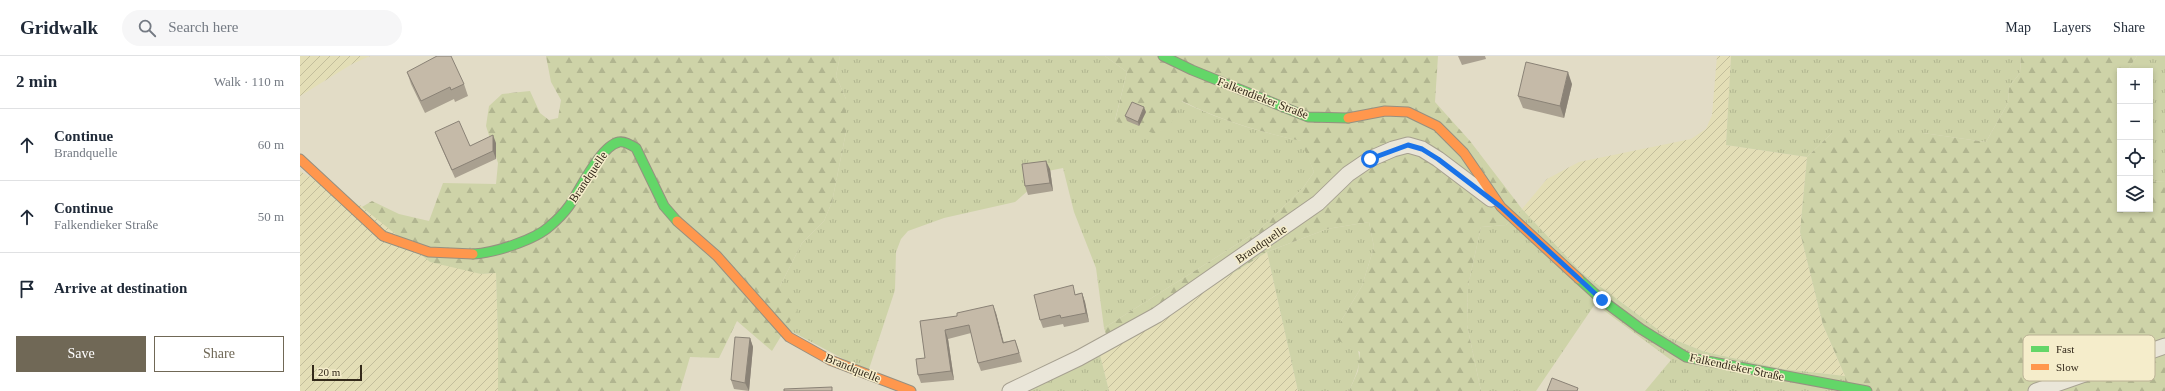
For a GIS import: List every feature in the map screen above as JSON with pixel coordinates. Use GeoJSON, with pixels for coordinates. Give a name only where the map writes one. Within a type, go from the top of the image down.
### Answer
{"type":"FeatureCollection","features":[{"type":"Feature","properties":{"kind":"street","name":"Falkendieker Straße"},"geometry":{"type":"LineString","coordinates":[[1163,56],[1192,70],[1308,117],[1352,118],[1385,111],[1408,112],[1438,126],[1464,153],[1501,207],[1602,300],[1641,329],[1686,357],[1867,391]]}},
{"type":"Feature","properties":{"kind":"street","name":"Brandquelle"},"geometry":{"type":"LineString","coordinates":[[300,159],[383,236],[429,252],[475,254],[498,249],[525,240],[549,226],[568,207],[605,150],[615,144],[627,143],[636,148],[642,158],[650,180],[664,206],[682,226],[717,256],[789,337],[830,360],[911,391]]}},
{"type":"Feature","properties":{"kind":"street","name":"Brandquelle"},"geometry":{"type":"LineString","coordinates":[[1010,391],[1079,358],[1157,315],[1296,220],[1318,203],[1348,174],[1370,159],[1393,149],[1408,145],[1422,149],[1438,159],[1501,207]]}},
{"type":"Feature","properties":{"kind":"street"},"geometry":{"type":"LineString","coordinates":[[2155,349],[2165,346]]}},
{"type":"Feature","properties":{"kind":"street"},"geometry":{"type":"LineString","coordinates":[[2036,391],[2065,381]]}},
{"type":"Feature","properties":{"kind":"shaded area"},"geometry":{"type":"Polygon","coordinates":[[[300,56],[370,56],[352,64],[300,96],[300,56]]]}},
{"type":"Feature","properties":{"kind":"shaded area"},"geometry":{"type":"Polygon","coordinates":[[[1717,56],[1731,56],[1726,145],[1807,157],[1800,232],[1823,325],[1845,376],[1783,369],[1705,352],[1668,337],[1582,273],[1522,209],[1547,179],[1579,162],[1691,139],[1706,129],[1712,115],[1717,56]]]}},
{"type":"Feature","properties":{"kind":"shaded area"},"geometry":{"type":"Polygon","coordinates":[[[300,171],[481,274],[496,273],[498,391],[300,391],[300,171]]]}},
{"type":"Feature","properties":{"kind":"shaded area"},"geometry":{"type":"Polygon","coordinates":[[[1267,252],[1298,391],[1109,391],[1100,355],[1267,252]]]}},
{"type":"Feature","properties":{"kind":"green space"},"geometry":{"type":"Polygon","coordinates":[[[546,56],[840,56],[836,76],[846,99],[846,132],[832,202],[824,221],[802,243],[780,286],[797,310],[772,351],[737,321],[719,358],[690,357],[680,391],[498,391],[496,273],[481,274],[430,262],[362,207],[372,201],[399,214],[429,221],[443,183],[496,184],[498,163],[486,126],[489,106],[502,94],[530,91],[540,113],[549,120],[558,118],[561,100],[551,82],[546,56]]]}},
{"type":"Feature","properties":{"kind":"green space"},"geometry":{"type":"Polygon","coordinates":[[[840,56],[1105,56],[1127,72],[1115,120],[1181,101],[1195,108],[1240,125],[1302,141],[1314,172],[1303,188],[1258,231],[1104,328],[1096,268],[1074,212],[1063,168],[1038,173],[1031,188],[1015,202],[944,218],[908,231],[901,239],[896,252],[895,290],[868,372],[785,328],[780,286],[802,243],[824,221],[832,202],[846,132],[846,99],[836,76],[840,56]]]}},
{"type":"Feature","properties":{"kind":"green space"},"geometry":{"type":"Polygon","coordinates":[[[1105,56],[1438,56],[1435,102],[1470,141],[1522,209],[1506,225],[1481,227],[1468,286],[1467,325],[1481,391],[1349,391],[1358,371],[1360,352],[1335,339],[1341,321],[1362,286],[1374,247],[1369,222],[1327,229],[1267,252],[1111,349],[1104,328],[1258,231],[1303,188],[1314,172],[1301,141],[1240,125],[1182,101],[1165,137],[1115,121],[1127,72],[1105,56]]]}},
{"type":"Feature","properties":{"kind":"green space"},"geometry":{"type":"Polygon","coordinates":[[[1731,56],[2021,56],[2020,73],[2009,87],[2008,103],[1986,142],[1923,133],[1832,133],[1807,157],[1726,145],[1731,56]]]}},
{"type":"Feature","properties":{"kind":"green space"},"geometry":{"type":"Polygon","coordinates":[[[2021,56],[2137,56],[2129,68],[2117,68],[2117,212],[2153,212],[2153,182],[2165,181],[2165,391],[1845,391],[1845,376],[1823,325],[1800,232],[1807,157],[1832,133],[1923,133],[1986,142],[2008,103],[2009,87],[2020,73],[2021,56]]]}},
{"type":"Feature","properties":{"kind":"green space"},"geometry":{"type":"Polygon","coordinates":[[[2137,56],[2165,56],[2165,181],[2153,182],[2153,68],[2129,68],[2137,56]]]}},
{"type":"Feature","properties":{"kind":"green space"},"geometry":{"type":"Polygon","coordinates":[[[1522,209],[1582,273],[1668,337],[1705,352],[1783,369],[1845,376],[1845,391],[1645,391],[1671,360],[1595,304],[1536,391],[1481,391],[1467,325],[1468,286],[1481,227],[1506,225],[1522,209]]]}},
{"type":"Feature","properties":{"kind":"green space"},"geometry":{"type":"Polygon","coordinates":[[[1369,222],[1374,247],[1362,286],[1341,321],[1357,347],[1359,354],[1358,369],[1349,391],[1298,391],[1267,252],[1327,229],[1369,222]]]}},
{"type":"Feature","properties":{"kind":"green space"},"geometry":{"type":"Polygon","coordinates":[[[1100,355],[1109,391],[1025,391],[1100,355]]]}},
{"type":"Feature","properties":{"kind":"building"},"geometry":{"type":"Polygon","coordinates":[[[437,56],[451,56],[464,84],[451,90],[450,87],[421,101],[407,72],[437,56]]]}},
{"type":"Feature","properties":{"kind":"building"},"geometry":{"type":"Polygon","coordinates":[[[1526,62],[1568,72],[1560,106],[1518,96],[1526,62]]]}},
{"type":"Feature","properties":{"kind":"building"},"geometry":{"type":"Polygon","coordinates":[[[1132,102],[1144,107],[1138,122],[1125,116],[1132,102]]]}},
{"type":"Feature","properties":{"kind":"building"},"geometry":{"type":"Polygon","coordinates":[[[459,121],[470,146],[493,135],[493,151],[452,170],[435,132],[459,121]]]}},
{"type":"Feature","properties":{"kind":"building"},"geometry":{"type":"Polygon","coordinates":[[[1046,161],[1050,183],[1025,186],[1022,164],[1046,161]]]}},
{"type":"Feature","properties":{"kind":"building"},"geometry":{"type":"Polygon","coordinates":[[[1073,285],[1075,295],[1082,293],[1086,313],[1061,318],[1060,315],[1040,320],[1034,295],[1073,285]]]}},
{"type":"Feature","properties":{"kind":"building"},"geometry":{"type":"Polygon","coordinates":[[[993,305],[1003,343],[1015,340],[1019,353],[978,363],[969,325],[945,330],[951,371],[918,375],[916,359],[925,358],[920,321],[957,316],[957,313],[993,305]]]}},
{"type":"Feature","properties":{"kind":"building"},"geometry":{"type":"Polygon","coordinates":[[[735,337],[750,338],[745,383],[731,380],[735,337]]]}},
{"type":"Feature","properties":{"kind":"building"},"geometry":{"type":"Polygon","coordinates":[[[1552,378],[1578,388],[1577,391],[1547,391],[1552,378]]]}},
{"type":"Feature","properties":{"kind":"building"},"geometry":{"type":"Polygon","coordinates":[[[832,387],[832,391],[784,391],[784,389],[832,387]]]}},
{"type":"Feature","properties":{"kind":"traffic: fast"},"geometry":{"type":"LineString","coordinates":[[1163,56],[1192,70],[1308,117],[1348,118]]}},
{"type":"Feature","properties":{"kind":"traffic: fast"},"geometry":{"type":"LineString","coordinates":[[473,254],[514,245],[543,231],[567,209],[591,170],[605,151],[612,145],[619,142],[626,143],[636,148],[664,206],[677,221]]}},
{"type":"Feature","properties":{"kind":"traffic: fast"},"geometry":{"type":"LineString","coordinates":[[1579,279],[1602,300],[1641,329],[1686,357],[1867,391]]}},
{"type":"Feature","properties":{"kind":"traffic: slow"},"geometry":{"type":"LineString","coordinates":[[1348,118],[1385,111],[1408,112],[1437,126],[1464,153],[1501,207],[1579,279]]}},
{"type":"Feature","properties":{"kind":"traffic: slow"},"geometry":{"type":"LineString","coordinates":[[300,159],[383,236],[429,252],[473,254]]}},
{"type":"Feature","properties":{"kind":"traffic: slow"},"geometry":{"type":"LineString","coordinates":[[677,221],[717,256],[789,337],[830,360],[911,391]]}},
{"type":"Feature","properties":{"kind":"route"},"geometry":{"type":"LineString","coordinates":[[1370,159],[1393,149],[1408,145],[1422,149],[1438,159],[1458,176],[1501,207],[1602,300]]}}]}
